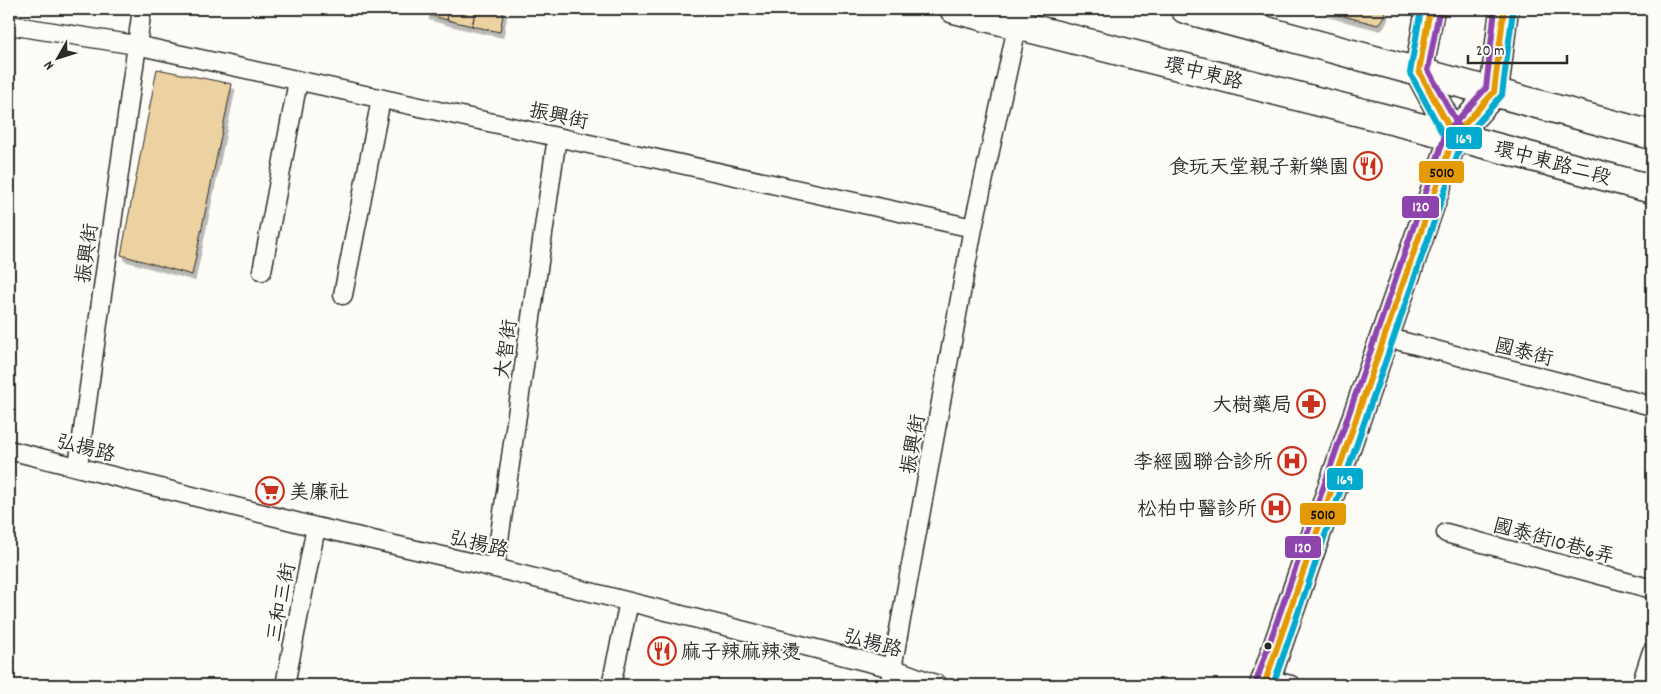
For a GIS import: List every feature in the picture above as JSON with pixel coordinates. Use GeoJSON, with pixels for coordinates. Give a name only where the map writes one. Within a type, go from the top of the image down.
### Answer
{"type":"FeatureCollection","features":[{"type":"Feature","properties":{"kind":"street","name":"環中東路"},"geometry":{"type":"LineString","coordinates":[[954,9],[1020,17],[1454,136]]}},
{"type":"Feature","properties":{"kind":"street"},"geometry":{"type":"LineString","coordinates":[[1185,9],[1652,135]]}},
{"type":"Feature","properties":{"kind":"street"},"geometry":{"type":"LineString","coordinates":[[1430,9],[1419,71],[1454,136]]}},
{"type":"Feature","properties":{"kind":"street"},"geometry":{"type":"LineString","coordinates":[[1274,683],[1385,337],[1454,136],[1494,92],[1504,9]]}},
{"type":"Feature","properties":{"kind":"street","name":"環中東路二段"},"geometry":{"type":"LineString","coordinates":[[1454,136],[1652,189]]}},
{"type":"Feature","properties":{"kind":"lane","name":"振興街"},"geometry":{"type":"LineString","coordinates":[[78,466],[142,9]]}},
{"type":"Feature","properties":{"kind":"lane","name":"振興街"},"geometry":{"type":"LineString","coordinates":[[891,677],[973,228],[1020,17]]}},
{"type":"Feature","properties":{"kind":"lane"},"geometry":{"type":"LineString","coordinates":[[9,25],[136,45]]}},
{"type":"Feature","properties":{"kind":"lane","name":"振興街"},"geometry":{"type":"LineString","coordinates":[[136,45],[973,228]]}},
{"type":"Feature","properties":{"kind":"lane"},"geometry":{"type":"LineString","coordinates":[[262,271],[298,81]]}},
{"type":"Feature","properties":{"kind":"lane"},"geometry":{"type":"LineString","coordinates":[[343,295],[381,99]]}},
{"type":"Feature","properties":{"kind":"lane","name":"大智街"},"geometry":{"type":"LineString","coordinates":[[495,568],[558,137]]}},
{"type":"Feature","properties":{"kind":"lane","name":"國泰街"},"geometry":{"type":"LineString","coordinates":[[1385,337],[1652,406]]}},
{"type":"Feature","properties":{"kind":"lane","name":"弘揚路"},"geometry":{"type":"LineString","coordinates":[[9,450],[316,527],[495,568],[629,602],[891,677],[938,685]]}},
{"type":"Feature","properties":{"kind":"lane","name":"三和三街"},"geometry":{"type":"LineString","coordinates":[[285,685],[316,527]]}},
{"type":"Feature","properties":{"kind":"lane","name":"國泰街10巷6弄"},"geometry":{"type":"LineString","coordinates":[[1446,533],[1652,588]]}},
{"type":"Feature","properties":{"kind":"lane"},"geometry":{"type":"LineString","coordinates":[[611,685],[629,602]]}},
{"type":"Feature","properties":{"kind":"lane"},"geometry":{"type":"LineString","coordinates":[[1641,685],[1652,651]]}},
{"type":"Feature","properties":{"kind":"building"},"geometry":{"type":"Polygon","coordinates":[[[427,9],[449,9],[447,20],[426,14],[427,9]]]}},
{"type":"Feature","properties":{"kind":"building"},"geometry":{"type":"Polygon","coordinates":[[[449,9],[476,9],[472,26],[447,20],[449,9]]]}},
{"type":"Feature","properties":{"kind":"building"},"geometry":{"type":"Polygon","coordinates":[[[476,9],[504,9],[500,32],[472,26],[476,9]]]}},
{"type":"Feature","properties":{"kind":"building"},"geometry":{"type":"Polygon","coordinates":[[[1325,9],[1385,9],[1384,16],[1378,25],[1324,11],[1325,9]]]}},
{"type":"Feature","properties":{"kind":"building"},"geometry":{"type":"Polygon","coordinates":[[[157,69],[232,84],[192,275],[121,255],[157,69]]]}},
{"type":"Feature","properties":{"kind":"transit line","name":"169"},"geometry":{"type":"LineString","coordinates":[[1421,9],[1410,73],[1446,140]]}},
{"type":"Feature","properties":{"kind":"transit line","name":"5010"},"geometry":{"type":"LineString","coordinates":[[1430,9],[1419,71],[1454,136]]}},
{"type":"Feature","properties":{"kind":"transit line","name":"120"},"geometry":{"type":"LineString","coordinates":[[1256,682],[1446,133],[1486,88],[1495,9]]}},
{"type":"Feature","properties":{"kind":"transit line","name":"5010"},"geometry":{"type":"LineString","coordinates":[[1264,685],[1454,136],[1494,92],[1504,9]]}},
{"type":"Feature","properties":{"kind":"transit line","name":"169"},"geometry":{"type":"LineString","coordinates":[[1273,685],[1462,141],[1502,95],[1513,10]]}},
{"type":"Feature","properties":{"kind":"transit line","name":"120"},"geometry":{"type":"LineString","coordinates":[[1439,11],[1428,70],[1462,132]]}},
{"type":"Feature","properties":{"kind":"place","name":"食玩天堂親子新樂園"},"geometry":{"type":"Point","coordinates":[1368,166]}},
{"type":"Feature","properties":{"kind":"place","name":"大樹藥局"},"geometry":{"type":"Point","coordinates":[1311,404]}},
{"type":"Feature","properties":{"kind":"place","name":"李經國聯合診所"},"geometry":{"type":"Point","coordinates":[1292,461]}},
{"type":"Feature","properties":{"kind":"place","name":"美廉社"},"geometry":{"type":"Point","coordinates":[270,491]}},
{"type":"Feature","properties":{"kind":"place","name":"松柏中醫診所"},"geometry":{"type":"Point","coordinates":[1276,508]}},
{"type":"Feature","properties":{"kind":"place","name":"麻子辣麻辣燙"},"geometry":{"type":"Point","coordinates":[662,651]}}]}
